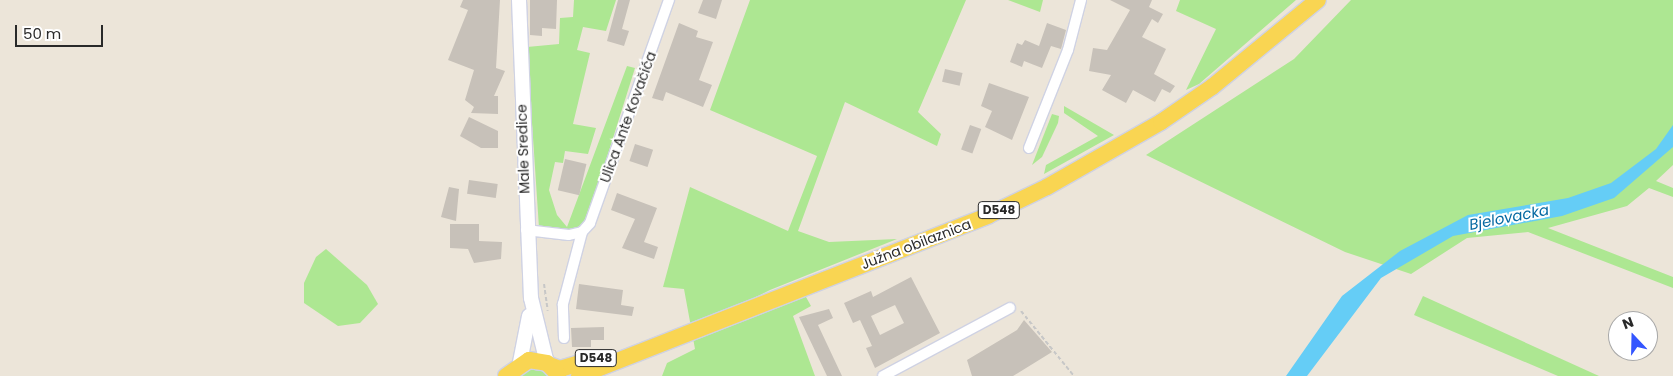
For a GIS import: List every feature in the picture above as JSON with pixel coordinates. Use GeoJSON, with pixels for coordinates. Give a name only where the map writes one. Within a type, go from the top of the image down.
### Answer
{"type":"FeatureCollection","features":[{"type":"Feature","properties":{"kind":"main road","name":"Južna obilaznica"},"geometry":{"type":"LineString","coordinates":[[579,376],[642,348],[914,245],[1047,187],[1197,97],[1318,0]]}},
{"type":"Feature","properties":{"kind":"main road","name":"Južna obilaznica"},"geometry":{"type":"LineString","coordinates":[[552,368],[575,366],[642,348]]}},
{"type":"Feature","properties":{"kind":"main road","name":"D548"},"geometry":{"type":"LineString","coordinates":[[520,362],[552,368]]}},
{"type":"Feature","properties":{"kind":"main road"},"geometry":{"type":"LineString","coordinates":[[506,376],[520,362]]}},
{"type":"Feature","properties":{"kind":"street","name":"Male Sredice"},"geometry":{"type":"LineString","coordinates":[[519,0],[526,230],[531,298],[552,368]]}},
{"type":"Feature","properties":{"kind":"street","name":"Ulica Ante Kovačića"},"geometry":{"type":"LineString","coordinates":[[564,338],[563,304],[582,232],[596,207],[669,0]]}},
{"type":"Feature","properties":{"kind":"street"},"geometry":{"type":"LineString","coordinates":[[1029,148],[1068,50],[1081,0]]}},
{"type":"Feature","properties":{"kind":"street"},"geometry":{"type":"LineString","coordinates":[[526,230],[582,232]]}},
{"type":"Feature","properties":{"kind":"street","name":"Male Sredice"},"geometry":{"type":"LineString","coordinates":[[520,362],[531,298]]}},
{"type":"Feature","properties":{"kind":"street"},"geometry":{"type":"LineString","coordinates":[[883,376],[1010,308]]}},
{"type":"Feature","properties":{"kind":"path"},"geometry":{"type":"LineString","coordinates":[[1010,308],[1017,307],[1032,320],[1074,376]]}},
{"type":"Feature","properties":{"kind":"green space"},"geometry":{"type":"Polygon","coordinates":[[[574,0],[616,0],[606,31],[583,27],[577,50],[590,53],[573,124],[596,128],[588,154],[565,151],[563,163],[555,162],[549,190],[557,215],[567,227],[627,66],[635,68],[586,224],[579,231],[539,228],[527,47],[559,44],[560,18],[573,17],[574,0]]]}},
{"type":"Feature","properties":{"kind":"green space"},"geometry":{"type":"Polygon","coordinates":[[[750,0],[966,0],[918,112],[941,134],[937,146],[845,102],[798,231],[829,242],[897,239],[770,290],[699,325],[801,288],[811,306],[793,316],[815,376],[662,376],[667,363],[695,349],[684,289],[663,287],[690,187],[788,231],[817,156],[710,110],[750,0]]]}},
{"type":"Feature","properties":{"kind":"green space"},"geometry":{"type":"Polygon","coordinates":[[[1008,0],[1043,0],[1040,12],[1008,0]]]}},
{"type":"Feature","properties":{"kind":"green space"},"geometry":{"type":"Polygon","coordinates":[[[1180,0],[1296,0],[1199,84],[1186,90],[1216,29],[1176,11],[1180,0]]]}},
{"type":"Feature","properties":{"kind":"green space"},"geometry":{"type":"Polygon","coordinates":[[[1351,0],[1673,0],[1673,165],[1656,181],[1673,188],[1673,197],[1649,188],[1627,206],[1548,228],[1673,277],[1673,288],[1528,232],[1467,238],[1411,274],[1345,252],[1146,155],[1294,59],[1351,0]]]}},
{"type":"Feature","properties":{"kind":"green space"},"geometry":{"type":"Polygon","coordinates":[[[1064,106],[1114,135],[1044,174],[1046,165],[1098,136],[1064,113],[1064,106]]]}},
{"type":"Feature","properties":{"kind":"green space"},"geometry":{"type":"Polygon","coordinates":[[[1052,114],[1059,116],[1058,123],[1042,157],[1032,165],[1052,114]]]}},
{"type":"Feature","properties":{"kind":"green space"},"geometry":{"type":"Polygon","coordinates":[[[326,249],[367,285],[378,304],[360,323],[338,326],[304,303],[304,283],[316,257],[326,249]]]}},
{"type":"Feature","properties":{"kind":"green space"},"geometry":{"type":"Polygon","coordinates":[[[1423,296],[1599,376],[1558,376],[1414,315],[1423,296]]]}},
{"type":"Feature","properties":{"kind":"green space"},"geometry":{"type":"Polygon","coordinates":[[[529,368],[542,370],[548,376],[516,376],[529,368]]]}},
{"type":"Feature","properties":{"kind":"water","name":"Bjelovacka"},"geometry":{"type":"Polygon","coordinates":[[[1673,125],[1673,147],[1614,198],[1562,216],[1453,236],[1381,278],[1307,376],[1286,376],[1342,296],[1400,251],[1468,215],[1568,198],[1611,183],[1656,149],[1673,125]]]}},
{"type":"Feature","properties":{"kind":"building"},"geometry":{"type":"Polygon","coordinates":[[[463,0],[500,0],[496,68],[505,71],[494,96],[498,96],[498,114],[471,113],[474,107],[465,100],[474,70],[448,60],[468,10],[460,7],[463,0]]]}},
{"type":"Feature","properties":{"kind":"building"},"geometry":{"type":"Polygon","coordinates":[[[530,0],[557,0],[556,29],[542,28],[542,36],[530,35],[530,0]]]}},
{"type":"Feature","properties":{"kind":"building"},"geometry":{"type":"Polygon","coordinates":[[[618,0],[630,0],[622,29],[629,31],[624,46],[607,41],[618,0]]]}},
{"type":"Feature","properties":{"kind":"building"},"geometry":{"type":"Polygon","coordinates":[[[703,0],[722,0],[716,19],[698,13],[703,0]]]}},
{"type":"Feature","properties":{"kind":"building"},"geometry":{"type":"Polygon","coordinates":[[[1110,0],[1152,0],[1149,7],[1163,14],[1158,23],[1152,19],[1142,37],[1166,49],[1154,74],[1175,86],[1170,93],[1162,89],[1155,102],[1133,90],[1126,103],[1102,90],[1111,75],[1089,71],[1093,48],[1107,50],[1130,10],[1110,0]]]}},
{"type":"Feature","properties":{"kind":"building"},"geometry":{"type":"Polygon","coordinates":[[[679,23],[698,31],[696,37],[713,42],[699,80],[712,85],[703,107],[666,92],[663,101],[652,98],[679,23]]]}},
{"type":"Feature","properties":{"kind":"building"},"geometry":{"type":"Polygon","coordinates":[[[1047,23],[1066,30],[1061,49],[1051,46],[1042,68],[1024,61],[1022,67],[1010,62],[1017,43],[1022,45],[1025,40],[1039,46],[1047,23]]]}},
{"type":"Feature","properties":{"kind":"building"},"geometry":{"type":"Polygon","coordinates":[[[945,69],[963,73],[960,86],[942,82],[945,69]]]}},
{"type":"Feature","properties":{"kind":"building"},"geometry":{"type":"Polygon","coordinates":[[[989,83],[1029,97],[1012,140],[985,127],[992,111],[981,106],[989,83]]]}},
{"type":"Feature","properties":{"kind":"building"},"geometry":{"type":"Polygon","coordinates":[[[469,117],[498,131],[498,148],[481,148],[460,136],[469,117]]]}},
{"type":"Feature","properties":{"kind":"building"},"geometry":{"type":"Polygon","coordinates":[[[970,125],[981,129],[972,154],[961,149],[970,125]]]}},
{"type":"Feature","properties":{"kind":"building"},"geometry":{"type":"Polygon","coordinates":[[[635,144],[653,150],[648,167],[629,161],[635,144]]]}},
{"type":"Feature","properties":{"kind":"building"},"geometry":{"type":"Polygon","coordinates":[[[565,159],[586,164],[579,195],[558,190],[565,159]]]}},
{"type":"Feature","properties":{"kind":"building"},"geometry":{"type":"Polygon","coordinates":[[[469,180],[498,184],[496,198],[467,194],[469,180]]]}},
{"type":"Feature","properties":{"kind":"building"},"geometry":{"type":"Polygon","coordinates":[[[449,187],[459,189],[456,221],[441,217],[449,187]]]}},
{"type":"Feature","properties":{"kind":"building"},"geometry":{"type":"Polygon","coordinates":[[[617,193],[657,208],[644,242],[658,247],[654,259],[622,248],[635,219],[611,210],[617,193]]]}},
{"type":"Feature","properties":{"kind":"building"},"geometry":{"type":"Polygon","coordinates":[[[450,224],[479,224],[479,241],[502,242],[501,259],[474,263],[468,249],[450,248],[450,224]]]}},
{"type":"Feature","properties":{"kind":"building"},"geometry":{"type":"Polygon","coordinates":[[[911,277],[940,333],[875,368],[866,348],[872,346],[860,320],[853,323],[844,303],[871,291],[873,297],[911,277]],[[895,305],[871,316],[880,335],[904,323],[895,305]]]}},
{"type":"Feature","properties":{"kind":"building"},"geometry":{"type":"Polygon","coordinates":[[[579,284],[623,290],[621,305],[634,307],[632,316],[576,309],[579,284]]]}},
{"type":"Feature","properties":{"kind":"building"},"geometry":{"type":"Polygon","coordinates":[[[829,309],[833,318],[818,325],[842,376],[827,376],[799,317],[829,309]]]}},
{"type":"Feature","properties":{"kind":"building"},"geometry":{"type":"Polygon","coordinates":[[[1024,320],[1052,352],[1013,376],[972,376],[967,360],[1017,330],[1024,320]]]}},
{"type":"Feature","properties":{"kind":"building"},"geometry":{"type":"Polygon","coordinates":[[[604,327],[604,340],[591,340],[591,347],[572,347],[571,328],[604,327]]]}}]}
